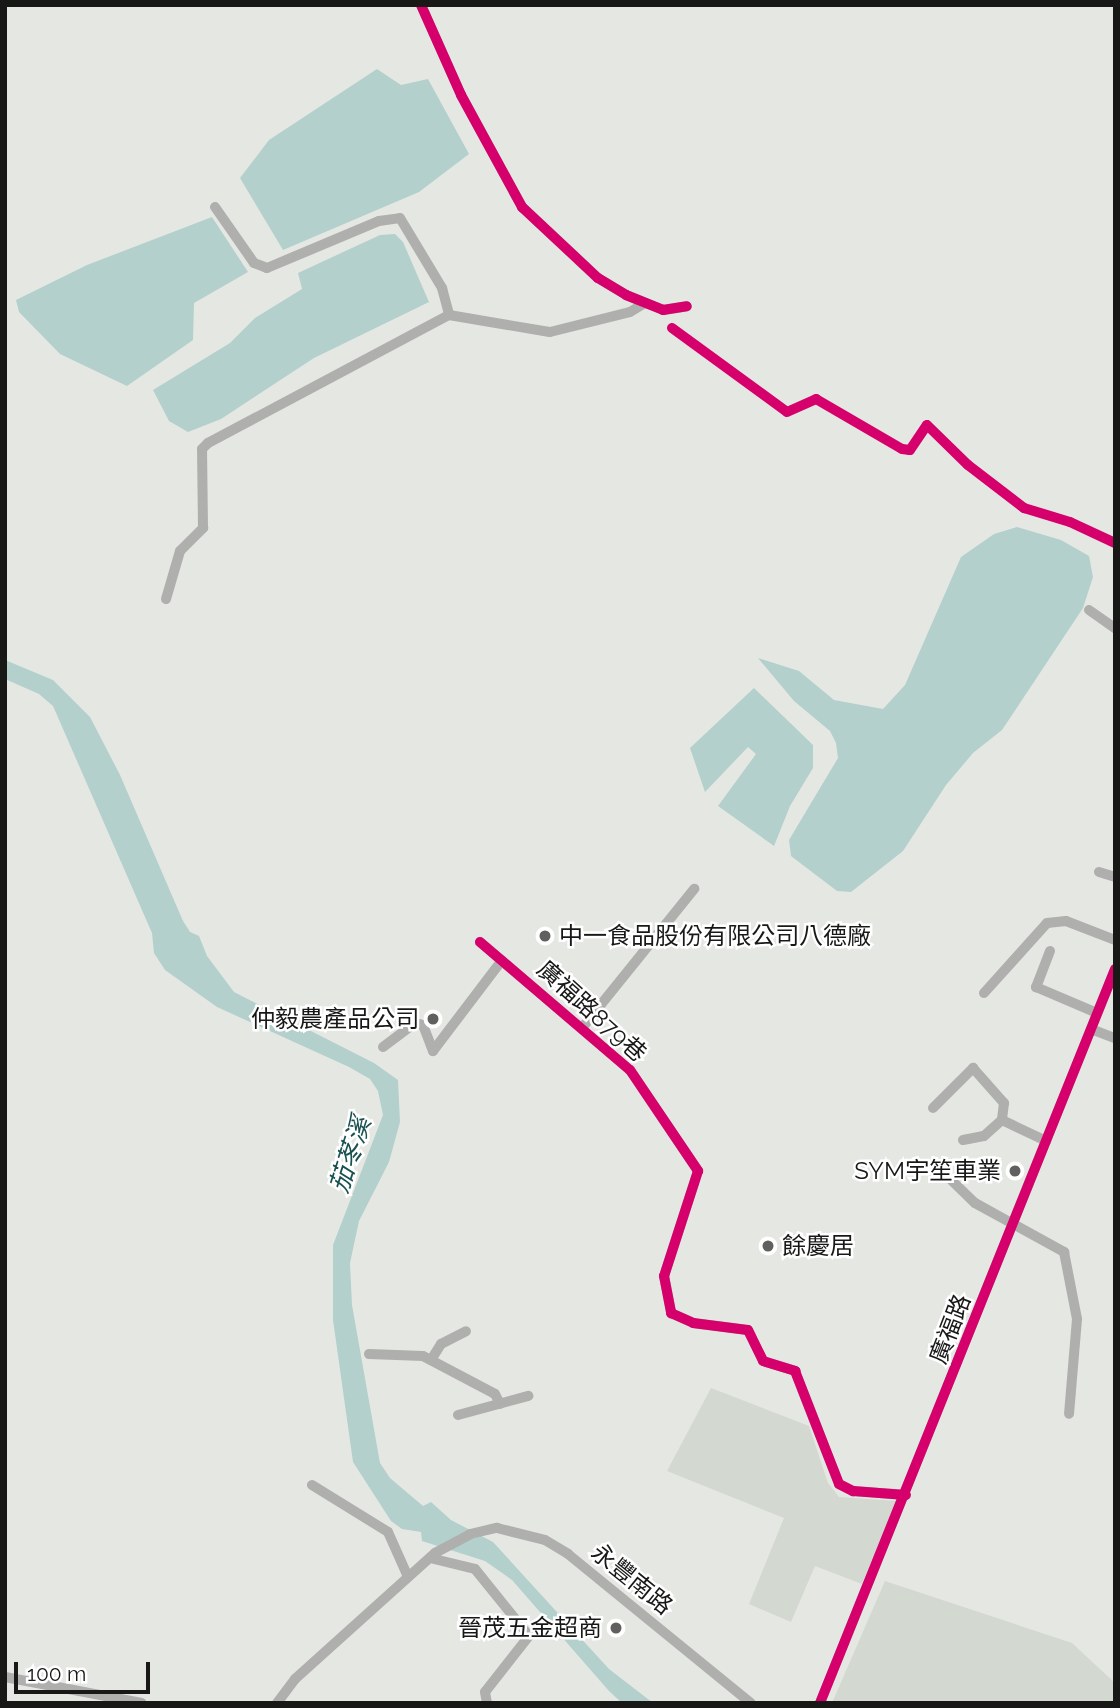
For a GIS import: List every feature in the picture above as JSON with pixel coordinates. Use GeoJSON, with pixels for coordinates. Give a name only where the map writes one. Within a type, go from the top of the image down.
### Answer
{"type":"FeatureCollection","features":[{"type":"Feature","properties":{"kind":"street"},"geometry":{"type":"LineString","coordinates":[[421,5],[461,95],[522,207],[598,278],[663,310],[687,306]]}},
{"type":"Feature","properties":{"kind":"street"},"geometry":{"type":"LineString","coordinates":[[215,207],[254,263],[267,268],[379,221],[400,218],[442,288],[449,315]]}},
{"type":"Feature","properties":{"kind":"street"},"geometry":{"type":"LineString","coordinates":[[166,599],[180,551],[203,528],[202,449],[309,386],[449,315],[550,332],[630,312],[645,303]]}},
{"type":"Feature","properties":{"kind":"street"},"geometry":{"type":"LineString","coordinates":[[1089,610],[1115,628]]}},
{"type":"Feature","properties":{"kind":"street"},"geometry":{"type":"LineString","coordinates":[[1099,872],[1115,877]]}},
{"type":"Feature","properties":{"kind":"street"},"geometry":{"type":"LineString","coordinates":[[582,1028],[694,889]]}},
{"type":"Feature","properties":{"kind":"street"},"geometry":{"type":"LineString","coordinates":[[984,993],[1047,923],[1066,921],[1115,940]]}},
{"type":"Feature","properties":{"kind":"street","name":"廣福路879巷"},"geometry":{"type":"LineString","coordinates":[[480,942],[630,1070],[698,1171],[664,1276],[671,1313],[693,1323],[748,1330],[763,1361],[795,1371],[839,1484],[853,1491],[906,1495]]}},
{"type":"Feature","properties":{"kind":"street"},"geometry":{"type":"LineString","coordinates":[[1051,951],[1036,987],[1097,1013]]}},
{"type":"Feature","properties":{"kind":"street"},"geometry":{"type":"LineString","coordinates":[[383,1047],[415,1023],[423,1025],[433,1051],[502,960]]}},
{"type":"Feature","properties":{"kind":"street","name":"廣福路"},"geometry":{"type":"LineString","coordinates":[[820,1703],[906,1495],[1115,969]]}},
{"type":"Feature","properties":{"kind":"street"},"geometry":{"type":"LineString","coordinates":[[1091,1030],[1115,1038]]}},
{"type":"Feature","properties":{"kind":"street"},"geometry":{"type":"LineString","coordinates":[[933,1108],[973,1068],[1004,1103],[1002,1120],[984,1136],[963,1140]]}},
{"type":"Feature","properties":{"kind":"street"},"geometry":{"type":"LineString","coordinates":[[1002,1120],[1046,1141]]}},
{"type":"Feature","properties":{"kind":"street"},"geometry":{"type":"LineString","coordinates":[[946,1175],[975,1203],[1064,1252],[1077,1320],[1069,1414]]}},
{"type":"Feature","properties":{"kind":"street"},"geometry":{"type":"LineString","coordinates":[[431,1360],[441,1344],[466,1331]]}},
{"type":"Feature","properties":{"kind":"street"},"geometry":{"type":"LineString","coordinates":[[369,1354],[431,1360],[495,1394],[499,1404]]}},
{"type":"Feature","properties":{"kind":"street"},"geometry":{"type":"LineString","coordinates":[[458,1415],[528,1396]]}},
{"type":"Feature","properties":{"kind":"street"},"geometry":{"type":"LineString","coordinates":[[312,1485],[388,1532],[408,1577]]}},
{"type":"Feature","properties":{"kind":"street","name":"永豐南路"},"geometry":{"type":"LineString","coordinates":[[430,1558],[470,1534],[497,1528],[545,1540],[751,1703]]}},
{"type":"Feature","properties":{"kind":"street"},"geometry":{"type":"LineString","coordinates":[[277,1703],[295,1679],[430,1558],[475,1569],[529,1636],[485,1692],[487,1703]]}},
{"type":"Feature","properties":{"kind":"street"},"geometry":{"type":"LineString","coordinates":[[5,1677],[142,1703]]}},
{"type":"Feature","properties":{"kind":"shaded area"},"geometry":{"type":"Polygon","coordinates":[[[711,1388],[809,1426],[828,1483],[839,1497],[896,1501],[862,1584],[815,1566],[791,1622],[749,1604],[784,1518],[667,1471],[711,1388]]]}},
{"type":"Feature","properties":{"kind":"shaded area"},"geometry":{"type":"Polygon","coordinates":[[[885,1581],[1072,1643],[1115,1683],[1115,1703],[832,1703],[885,1581]]]}},
{"type":"Feature","properties":{"kind":"water"},"geometry":{"type":"Polygon","coordinates":[[[377,69],[401,85],[428,79],[469,154],[419,192],[283,250],[240,178],[269,140],[377,69]]]}},
{"type":"Feature","properties":{"kind":"water"},"geometry":{"type":"Polygon","coordinates":[[[212,217],[248,272],[194,303],[193,340],[127,386],[60,354],[19,312],[16,300],[87,265],[212,217]]]}},
{"type":"Feature","properties":{"kind":"water"},"geometry":{"type":"Polygon","coordinates":[[[395,234],[403,242],[429,302],[314,358],[221,419],[188,432],[169,421],[153,390],[230,343],[255,318],[302,289],[298,273],[380,235],[395,234]]]}},
{"type":"Feature","properties":{"kind":"water"},"geometry":{"type":"Polygon","coordinates":[[[1017,527],[1061,540],[1089,556],[1093,577],[1083,608],[1002,730],[973,753],[946,785],[903,851],[851,892],[837,891],[791,856],[789,840],[838,758],[836,743],[830,731],[794,701],[758,658],[799,671],[834,700],[883,709],[905,685],[961,557],[994,534],[1017,527]]]}},
{"type":"Feature","properties":{"kind":"water"},"geometry":{"type":"Polygon","coordinates":[[[5,660],[53,680],[90,717],[120,775],[183,921],[190,932],[199,936],[207,956],[234,992],[374,1063],[398,1080],[400,1122],[389,1162],[359,1221],[350,1263],[352,1305],[380,1463],[390,1478],[423,1506],[431,1502],[451,1520],[493,1542],[609,1669],[653,1703],[622,1703],[512,1580],[485,1561],[422,1541],[421,1532],[402,1529],[391,1521],[353,1462],[333,1320],[333,1245],[383,1115],[378,1091],[370,1079],[349,1067],[217,1007],[165,970],[154,953],[152,933],[53,706],[39,694],[5,679],[5,660]]]}},
{"type":"Feature","properties":{"kind":"water"},"geometry":{"type":"Polygon","coordinates":[[[754,688],[813,745],[813,768],[790,806],[774,846],[718,806],[756,754],[748,747],[705,792],[690,748],[754,688]]]}},
{"type":"Feature","properties":{"kind":"cycle path"},"geometry":{"type":"LineString","coordinates":[[421,5],[461,95],[522,207],[598,278],[626,295],[663,310],[687,306]]}},
{"type":"Feature","properties":{"kind":"cycle path"},"geometry":{"type":"LineString","coordinates":[[672,328],[787,412],[816,399],[902,449],[910,450],[927,425],[968,465],[1024,508],[1070,522],[1115,543]]}},
{"type":"Feature","properties":{"kind":"cycle path"},"geometry":{"type":"LineString","coordinates":[[480,942],[630,1070],[698,1171],[664,1276],[671,1313],[693,1323],[748,1330],[763,1361],[795,1371],[839,1484],[853,1491],[906,1495]]}},
{"type":"Feature","properties":{"kind":"cycle path"},"geometry":{"type":"LineString","coordinates":[[820,1703],[1115,969]]}},
{"type":"Feature","properties":{"kind":"place","name":"中一食品股份有限公司八德廠"},"geometry":{"type":"Point","coordinates":[545,936]}},
{"type":"Feature","properties":{"kind":"place","name":"仲毅農產品公司"},"geometry":{"type":"Point","coordinates":[433,1019]}},
{"type":"Feature","properties":{"kind":"place","name":"SYM宇笙車業"},"geometry":{"type":"Point","coordinates":[1015,1171]}},
{"type":"Feature","properties":{"kind":"place","name":"餘慶居"},"geometry":{"type":"Point","coordinates":[768,1246]}},
{"type":"Feature","properties":{"kind":"place","name":"晉茂五金超商"},"geometry":{"type":"Point","coordinates":[616,1628]}},
{"type":"Feature","properties":{"kind":"water label","name":"茄苳溪"},"geometry":{"type":"Point","coordinates":[351,1155]}}]}
